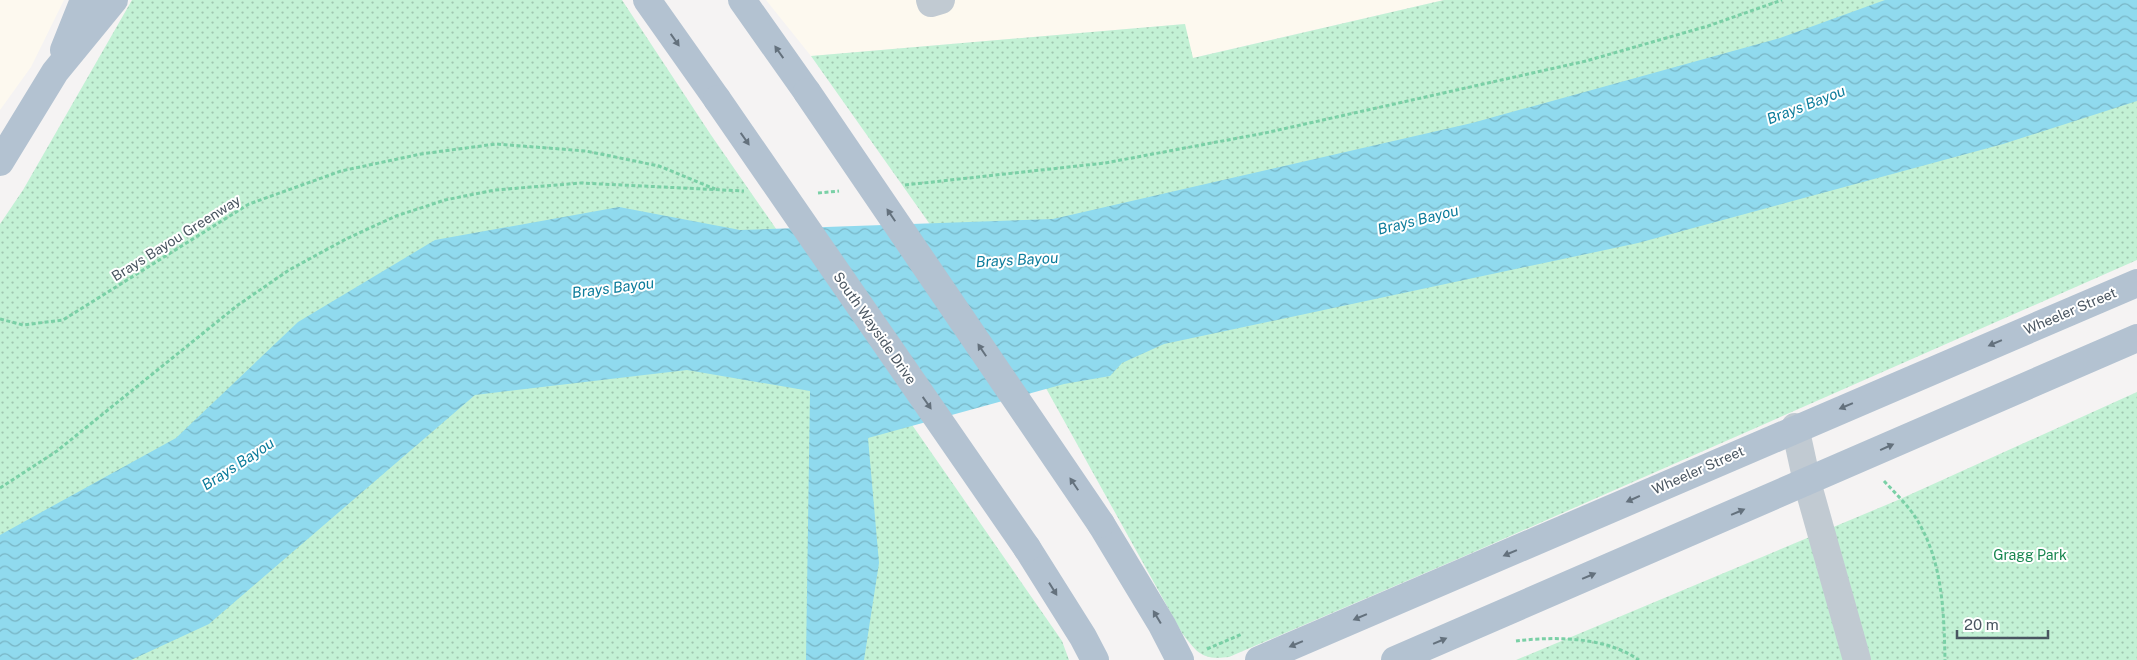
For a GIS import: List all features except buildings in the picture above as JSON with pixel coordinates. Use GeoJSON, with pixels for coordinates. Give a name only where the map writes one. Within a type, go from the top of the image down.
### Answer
{"type":"FeatureCollection","features":[{"type":"Feature","properties":{"kind":"main road"},"geometry":{"type":"LineString","coordinates":[[55,72],[84,0]]}},
{"type":"Feature","properties":{"kind":"main road"},"geometry":{"type":"LineString","coordinates":[[0,162],[55,72],[114,0]]}},
{"type":"Feature","properties":{"kind":"main road","name":"South Wayside Drive"},"geometry":{"type":"LineString","coordinates":[[647,0],[1027,548],[1083,637],[1094,660]]}},
{"type":"Feature","properties":{"kind":"main road"},"geometry":{"type":"LineString","coordinates":[[742,0],[807,92],[1101,524],[1162,625],[1180,660]]}},
{"type":"Feature","properties":{"kind":"main road","name":"Wheeler Street"},"geometry":{"type":"LineString","coordinates":[[1259,660],[1554,534],[1795,427],[2137,283]]}},
{"type":"Feature","properties":{"kind":"main road"},"geometry":{"type":"LineString","coordinates":[[1395,660],[2137,338]]}},
{"type":"Feature","properties":{"kind":"lane"},"geometry":{"type":"LineString","coordinates":[[930,0],[931,3],[941,0]]}},
{"type":"Feature","properties":{"kind":"lane"},"geometry":{"type":"LineString","coordinates":[[1795,427],[1807,482],[1857,660]]}},
{"type":"Feature","properties":{"kind":"path","name":"Brays Bayou Greenway"},"geometry":{"type":"LineString","coordinates":[[0,318],[23,325],[62,320],[249,204],[341,171],[421,154],[496,144],[586,151],[659,166],[718,190]]}},
{"type":"Feature","properties":{"kind":"path"},"geometry":{"type":"LineString","coordinates":[[1880,477],[1908,506],[1929,544],[1940,588],[1946,660]]}},
{"type":"Feature","properties":{"kind":"path"},"geometry":{"type":"LineString","coordinates":[[1513,642],[1538,639],[1585,641],[1617,648],[1640,660]]}},
{"type":"Feature","properties":{"kind":"shaded area"},"geometry":{"type":"Polygon","coordinates":[[[0,0],[64,0],[31,67],[0,110],[0,0]]]}},
{"type":"Feature","properties":{"kind":"shaded area"},"geometry":{"type":"Polygon","coordinates":[[[766,0],[1444,0],[1192,58],[1185,24],[811,56],[766,0]]]}},
{"type":"Feature","properties":{"kind":"green space"},"geometry":{"type":"Polygon","coordinates":[[[132,0],[622,0],[711,135],[1062,641],[1069,660],[0,660],[0,224],[23,190],[132,0]]]}},
{"type":"Feature","properties":{"kind":"green space"},"geometry":{"type":"Polygon","coordinates":[[[1444,0],[2137,0],[2137,260],[1467,555],[1229,657],[1206,656],[1197,651],[1182,633],[1047,390],[811,56],[1185,24],[1193,58],[1444,0]]]}},
{"type":"Feature","properties":{"kind":"green space","name":"Gragg Park"},"geometry":{"type":"Polygon","coordinates":[[[2137,392],[2137,660],[1516,660],[1898,500],[2137,392]]]}},
{"type":"Feature","properties":{"kind":"water","name":"Brays Bayou"},"geometry":{"type":"Polygon","coordinates":[[[1885,0],[2137,0],[2137,101],[2003,144],[1638,243],[1164,344],[1122,363],[1110,376],[1064,384],[868,438],[879,563],[864,660],[806,660],[810,391],[687,370],[475,395],[209,624],[131,660],[0,660],[0,535],[176,438],[298,322],[435,240],[619,207],[740,230],[1053,219],[1472,123],[1780,38],[1885,0]]]}}]}
